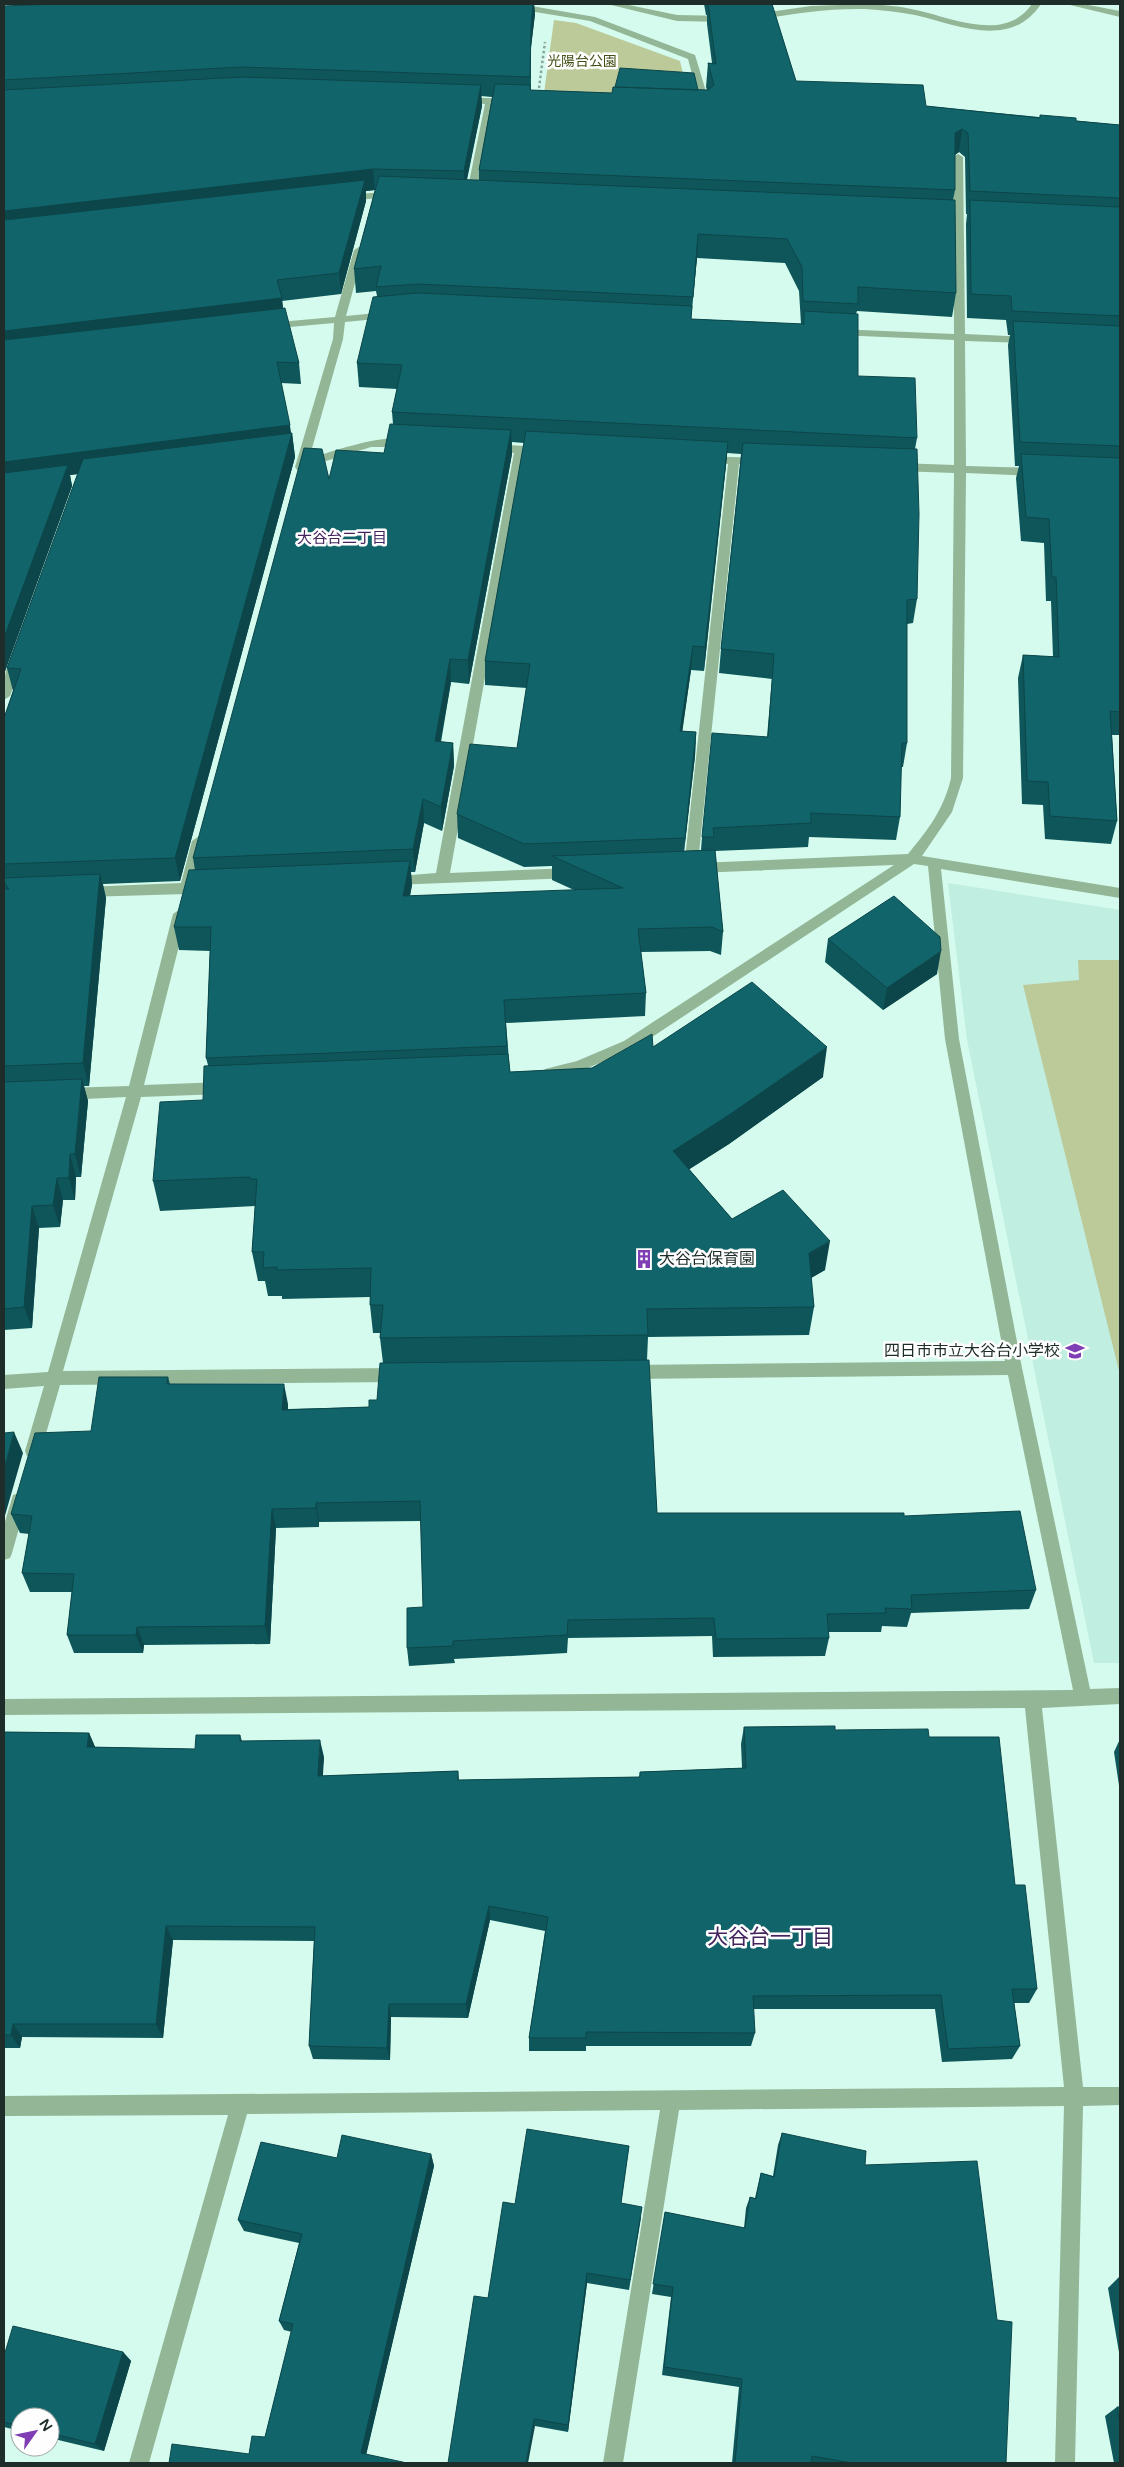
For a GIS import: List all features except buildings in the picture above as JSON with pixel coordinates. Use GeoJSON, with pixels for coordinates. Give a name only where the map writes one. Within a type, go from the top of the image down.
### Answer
{"type":"FeatureCollection","features":[{"type":"Feature","properties":{"kind":"street"},"geometry":{"type":"LineString","coordinates":[[505,4],[592,19],[692,57],[706,109],[696,108]]}},
{"type":"Feature","properties":{"kind":"street"},"geometry":{"type":"LineString","coordinates":[[612,4],[677,18],[712,20],[741,19],[820,7],[877,6],[923,14],[973,26],[1001,27],[1015,25],[1026,20],[1036,4]]}},
{"type":"Feature","properties":{"kind":"street"},"geometry":{"type":"LineString","coordinates":[[1071,4],[1120,14]]}},
{"type":"Feature","properties":{"kind":"street"},"geometry":{"type":"LineString","coordinates":[[452,99],[537,102]]}},
{"type":"Feature","properties":{"kind":"street"},"geometry":{"type":"LineString","coordinates":[[471,197],[490,101]]}},
{"type":"Feature","properties":{"kind":"street"},"geometry":{"type":"LineString","coordinates":[[534,1075],[566,1070],[629,1045],[912,859],[943,818],[953,799],[957,778],[960,469],[960,218],[958,156]]}},
{"type":"Feature","properties":{"kind":"street"},"geometry":{"type":"LineString","coordinates":[[336,199],[374,200],[406,194]]}},
{"type":"Feature","properties":{"kind":"street"},"geometry":{"type":"LineString","coordinates":[[362,242],[340,318],[338,339],[301,451],[300,470],[370,444],[415,443]]}},
{"type":"Feature","properties":{"kind":"street"},"geometry":{"type":"LineString","coordinates":[[261,327],[340,318],[399,314]]}},
{"type":"Feature","properties":{"kind":"street"},"geometry":{"type":"LineString","coordinates":[[822,331],[1044,341]]}},
{"type":"Feature","properties":{"kind":"street"},"geometry":{"type":"LineString","coordinates":[[482,447],[549,451]]}},
{"type":"Feature","properties":{"kind":"street"},"geometry":{"type":"LineString","coordinates":[[442,878],[520,450]]}},
{"type":"Feature","properties":{"kind":"street"},"geometry":{"type":"LineString","coordinates":[[695,459],[774,462]]}},
{"type":"Feature","properties":{"kind":"street"},"geometry":{"type":"LineString","coordinates":[[734,461],[686,869],[912,859],[934,861],[1120,893]]}},
{"type":"Feature","properties":{"kind":"street"},"geometry":{"type":"LineString","coordinates":[[891,466],[1054,473]]}},
{"type":"Feature","properties":{"kind":"street"},"geometry":{"type":"LineString","coordinates":[[4,696],[20,651]]}},
{"type":"Feature","properties":{"kind":"street"},"geometry":{"type":"LineString","coordinates":[[28,1470],[135,1091],[202,830]]}},
{"type":"Feature","properties":{"kind":"street"},"geometry":{"type":"LineString","coordinates":[[934,861],[952,1039],[1014,1368],[1083,1697]]}},
{"type":"Feature","properties":{"kind":"street"},"geometry":{"type":"LineString","coordinates":[[383,880],[581,873]]}},
{"type":"Feature","properties":{"kind":"street"},"geometry":{"type":"LineString","coordinates":[[71,892],[206,886]]}},
{"type":"Feature","properties":{"kind":"street"},"geometry":{"type":"LineString","coordinates":[[50,1095],[232,1087]]}},
{"type":"Feature","properties":{"kind":"street"},"geometry":{"type":"LineString","coordinates":[[614,1372],[1014,1368]]}},
{"type":"Feature","properties":{"kind":"street"},"geometry":{"type":"LineString","coordinates":[[4,1382],[54,1378],[414,1374]]}},
{"type":"Feature","properties":{"kind":"street"},"geometry":{"type":"LineString","coordinates":[[4,1553],[22,1489]]}},
{"type":"Feature","properties":{"kind":"street"},"geometry":{"type":"LineString","coordinates":[[4,1706],[1032,1700],[1120,1696]]}},
{"type":"Feature","properties":{"kind":"street"},"geometry":{"type":"LineString","coordinates":[[1032,1700],[1074,2096],[1065,2463]]}},
{"type":"Feature","properties":{"kind":"street"},"geometry":{"type":"LineString","coordinates":[[4,2106],[1120,2096]]}},
{"type":"Feature","properties":{"kind":"street"},"geometry":{"type":"LineString","coordinates":[[613,2463],[671,2101]]}},
{"type":"Feature","properties":{"kind":"street"},"geometry":{"type":"LineString","coordinates":[[139,2463],[240,2105]]}},
{"type":"Feature","properties":{"kind":"path"},"geometry":{"type":"LineString","coordinates":[[537,102],[549,12]]}},
{"type":"Feature","properties":{"kind":"shaded area","name":"四日市市立大谷台小学校"},"geometry":{"type":"Polygon","coordinates":[[[948,883],[1120,910],[1120,1663],[1094,1663],[967,1040],[948,883]]]}},
{"type":"Feature","properties":{"kind":"green space","name":"光陽台公園"},"geometry":{"type":"Polygon","coordinates":[[[554,20],[576,23],[680,61],[687,90],[666,99],[544,93],[554,20]]]}},
{"type":"Feature","properties":{"kind":"green space"},"geometry":{"type":"Polygon","coordinates":[[[1078,960],[1120,960],[1120,1375],[1023,985],[1079,980],[1078,960]]]}},
{"type":"Feature","properties":{"kind":"place","name":"大谷台保育園"},"geometry":{"type":"Point","coordinates":[644,1259]}},
{"type":"Feature","properties":{"kind":"place","name":"四日市市立大谷台小学校"},"geometry":{"type":"Point","coordinates":[1075,1351]}},
{"type":"Feature","properties":{"kind":"district","name":"大谷台二丁目"},"geometry":{"type":"Point","coordinates":[342,538]}},
{"type":"Feature","properties":{"kind":"district","name":"大谷台一丁目"},"geometry":{"type":"Point","coordinates":[770,1937]}}]}
